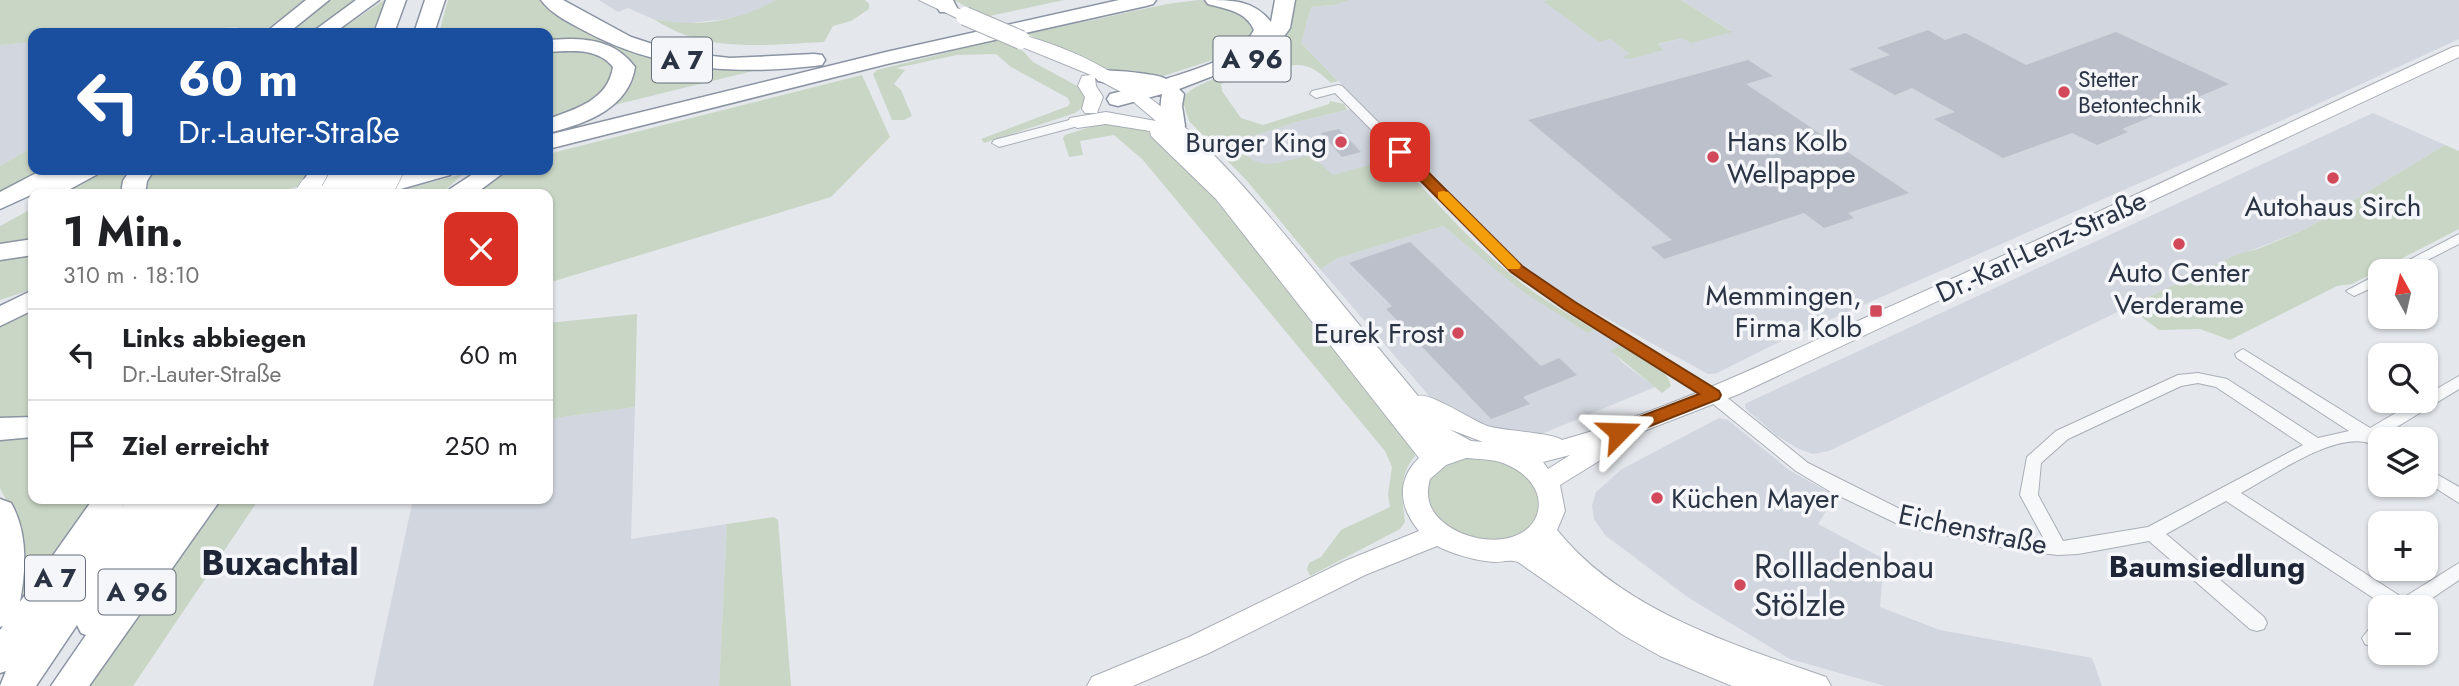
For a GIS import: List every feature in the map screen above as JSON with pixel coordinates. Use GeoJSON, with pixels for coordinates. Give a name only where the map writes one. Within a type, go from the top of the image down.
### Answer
{"type":"FeatureCollection","features":[{"type":"Feature","properties":{"kind":"highway"},"geometry":{"type":"LineString","coordinates":[[282,28],[319,0]]}},
{"type":"Feature","properties":{"kind":"highway"},"geometry":{"type":"LineString","coordinates":[[328,28],[369,0]]}},
{"type":"Feature","properties":{"kind":"highway"},"geometry":{"type":"LineString","coordinates":[[386,28],[396,0]]}},
{"type":"Feature","properties":{"kind":"highway"},"geometry":{"type":"LineString","coordinates":[[406,28],[416,0]]}},
{"type":"Feature","properties":{"kind":"highway"},"geometry":{"type":"LineString","coordinates":[[426,28],[435,0]]}},
{"type":"Feature","properties":{"kind":"highway","name":"A 7"},"geometry":{"type":"LineString","coordinates":[[551,0],[610,36],[663,57],[748,66],[828,64]]}},
{"type":"Feature","properties":{"kind":"highway"},"geometry":{"type":"LineString","coordinates":[[882,54],[1105,0]]}},
{"type":"Feature","properties":{"kind":"highway"},"geometry":{"type":"LineString","coordinates":[[553,128],[828,64],[1146,0]]}},
{"type":"Feature","properties":{"kind":"highway"},"geometry":{"type":"LineString","coordinates":[[1097,78],[1177,87],[1242,55],[1263,38],[1263,25],[1255,15],[1239,6],[1215,0]]}},
{"type":"Feature","properties":{"kind":"highway","name":"A 96"},"geometry":{"type":"LineString","coordinates":[[1135,105],[1177,87],[1228,71],[1261,53],[1271,44],[1280,28],[1285,0]]}},
{"type":"Feature","properties":{"kind":"highway"},"geometry":{"type":"LineString","coordinates":[[553,46],[599,49],[622,62],[624,76],[617,91],[608,99],[586,113],[553,127]]}},
{"type":"Feature","properties":{"kind":"highway"},"geometry":{"type":"LineString","coordinates":[[553,143],[828,64]]}},
{"type":"Feature","properties":{"kind":"highway","name":"A 96"},"geometry":{"type":"LineString","coordinates":[[1174,126],[1171,106],[1177,87]]}},
{"type":"Feature","properties":{"kind":"highway"},"geometry":{"type":"LineString","coordinates":[[0,202],[49,175]]}},
{"type":"Feature","properties":{"kind":"highway"},"geometry":{"type":"LineString","coordinates":[[52,189],[79,175]]}},
{"type":"Feature","properties":{"kind":"highway"},"geometry":{"type":"LineString","coordinates":[[317,186],[336,175]]}},
{"type":"Feature","properties":{"kind":"highway"},"geometry":{"type":"LineString","coordinates":[[317,186],[374,175]]}},
{"type":"Feature","properties":{"kind":"highway"},"geometry":{"type":"LineString","coordinates":[[372,189],[424,175]]}},
{"type":"Feature","properties":{"kind":"highway"},"geometry":{"type":"LineString","coordinates":[[466,189],[488,175]]}},
{"type":"Feature","properties":{"kind":"highway"},"geometry":{"type":"LineString","coordinates":[[0,217],[28,202]]}},
{"type":"Feature","properties":{"kind":"highway"},"geometry":{"type":"LineString","coordinates":[[0,252],[28,248]]}},
{"type":"Feature","properties":{"kind":"highway"},"geometry":{"type":"LineString","coordinates":[[0,304],[28,295]]}},
{"type":"Feature","properties":{"kind":"highway"},"geometry":{"type":"LineString","coordinates":[[0,317],[28,302]]}},
{"type":"Feature","properties":{"kind":"highway"},"geometry":{"type":"LineString","coordinates":[[0,429],[28,427]]}},
{"type":"Feature","properties":{"kind":"highway","name":"A 7"},"geometry":{"type":"LineString","coordinates":[[0,658],[107,504]]}},
{"type":"Feature","properties":{"kind":"highway","name":"A 7"},"geometry":{"type":"LineString","coordinates":[[16,686],[141,504]]}},
{"type":"Feature","properties":{"kind":"highway","name":"A 7"},"geometry":{"type":"LineString","coordinates":[[51,686],[171,504]]}},
{"type":"Feature","properties":{"kind":"highway","name":"A 96"},"geometry":{"type":"LineString","coordinates":[[69,686],[201,504]]}},
{"type":"Feature","properties":{"kind":"highway","name":"A 7"},"geometry":{"type":"LineString","coordinates":[[0,511],[10,549],[9,571],[0,613]]}},
{"type":"Feature","properties":{"kind":"main road"},"geometry":{"type":"LineString","coordinates":[[927,0],[952,8],[1040,48],[1045,55],[1097,78],[1135,105],[1174,126],[1226,176],[1442,437],[1466,449]]}},
{"type":"Feature","properties":{"kind":"main road","name":"Dr.-Karl-Lenz-Straße"},"geometry":{"type":"LineString","coordinates":[[1517,458],[1562,450],[1619,432],[1713,395],[1919,303],[2459,51]]}},
{"type":"Feature","properties":{"kind":"main road"},"geometry":{"type":"LineString","coordinates":[[1091,109],[1094,97],[1087,86],[1097,78]]}},
{"type":"Feature","properties":{"kind":"main road"},"geometry":{"type":"LineString","coordinates":[[1077,122],[1082,114],[1091,109],[1135,105]]}},
{"type":"Feature","properties":{"kind":"main road"},"geometry":{"type":"LineString","coordinates":[[1077,122],[1106,118],[1135,105]]}},
{"type":"Feature","properties":{"kind":"main road"},"geometry":{"type":"LineString","coordinates":[[1077,122],[1135,105]]}},
{"type":"Feature","properties":{"kind":"main road"},"geometry":{"type":"LineString","coordinates":[[1135,105],[1223,195],[1434,459]]}},
{"type":"Feature","properties":{"kind":"main road"},"geometry":{"type":"LineString","coordinates":[[1384,369],[1406,383],[1425,403],[1446,419],[1479,432],[1545,443],[1560,442],[1590,430],[1619,432]]}},
{"type":"Feature","properties":{"kind":"main road","name":"Dr.-Karl-Lenz-Straße"},"geometry":{"type":"LineString","coordinates":[[1546,482],[1609,443],[1619,432]]}},
{"type":"Feature","properties":{"kind":"main road"},"geometry":{"type":"LineString","coordinates":[[1466,449],[1492,450],[1517,458],[1538,473],[1551,492],[1554,513],[1544,532],[1530,543],[1512,549],[1474,549],[1431,525],[1417,506],[1415,485],[1419,475],[1434,459],[1466,449]]}},
{"type":"Feature","properties":{"kind":"main road"},"geometry":{"type":"LineString","coordinates":[[1102,686],[1199,645],[1355,568],[1431,525]]}},
{"type":"Feature","properties":{"kind":"main road"},"geometry":{"type":"LineString","coordinates":[[1544,532],[1554,550],[1565,561],[1606,591],[1665,625],[1723,654],[1816,686]]}},
{"type":"Feature","properties":{"kind":"main road"},"geometry":{"type":"LineString","coordinates":[[1512,549],[1527,555],[1633,627],[1670,648],[1764,686]]}},
{"type":"Feature","properties":{"kind":"street","name":"Eichenstraße"},"geometry":{"type":"LineString","coordinates":[[1316,93],[1338,89],[1497,251],[1536,283],[1713,395],[1802,467],[1836,487],[1906,520],[2014,544],[2058,548],[2152,533],[2316,445],[2338,438],[2368,439]]}},
{"type":"Feature","properties":{"kind":"street"},"geometry":{"type":"LineString","coordinates":[[999,143],[1077,122]]}},
{"type":"Feature","properties":{"kind":"street"},"geometry":{"type":"LineString","coordinates":[[2418,259],[2459,238]]}},
{"type":"Feature","properties":{"kind":"street"},"geometry":{"type":"LineString","coordinates":[[2354,291],[2368,284]]}},
{"type":"Feature","properties":{"kind":"street"},"geometry":{"type":"LineString","coordinates":[[2244,354],[2368,434]]}},
{"type":"Feature","properties":{"kind":"street"},"geometry":{"type":"LineString","coordinates":[[2058,548],[2029,495],[2033,461],[2062,435],[2178,380],[2197,378],[2221,383],[2316,445]]}},
{"type":"Feature","properties":{"kind":"street"},"geometry":{"type":"LineString","coordinates":[[2393,427],[2459,382]]}},
{"type":"Feature","properties":{"kind":"street"},"geometry":{"type":"LineString","coordinates":[[2438,482],[2459,496]]}},
{"type":"Feature","properties":{"kind":"street"},"geometry":{"type":"LineString","coordinates":[[2229,494],[2385,595]]}},
{"type":"Feature","properties":{"kind":"street"},"geometry":{"type":"LineString","coordinates":[[2152,533],[2257,623]]}},
{"type":"Feature","properties":{"kind":"street"},"geometry":{"type":"LineString","coordinates":[[2422,595],[2459,570]]}},
{"type":"Feature","properties":{"kind":"shaded area"},"geometry":{"type":"Polygon","coordinates":[[[599,0],[776,0],[758,11],[735,18],[680,24],[653,19],[628,8],[618,12],[599,0]]]}},
{"type":"Feature","properties":{"kind":"shaded area"},"geometry":{"type":"Polygon","coordinates":[[[1350,0],[1549,0],[1544,1],[1599,42],[1610,39],[1631,54],[1664,49],[1657,45],[1683,38],[1731,31],[1681,0],[2459,0],[2459,39],[2296,114],[1777,343],[1715,374],[1708,374],[1555,290],[1523,268],[1301,43],[1311,7],[1350,0]]]}},
{"type":"Feature","properties":{"kind":"shaded area"},"geometry":{"type":"Polygon","coordinates":[[[28,42],[28,150],[0,166],[0,45],[28,42]]]}},
{"type":"Feature","properties":{"kind":"shaded area"},"geometry":{"type":"Polygon","coordinates":[[[1352,109],[1396,158],[1333,176],[1259,165],[1246,157],[1239,147],[1240,140],[1300,121],[1352,109]]]}},
{"type":"Feature","properties":{"kind":"shaded area"},"geometry":{"type":"Polygon","coordinates":[[[2373,113],[2445,145],[2306,229],[2219,263],[1829,451],[1813,454],[1799,449],[1777,436],[1746,409],[1745,404],[1755,399],[2373,113]]]}},
{"type":"Feature","properties":{"kind":"shaded area"},"geometry":{"type":"Polygon","coordinates":[[[1443,226],[1476,253],[1588,333],[1595,330],[1619,345],[1612,351],[1623,363],[1655,387],[1537,436],[1482,424],[1450,413],[1430,397],[1320,269],[1338,258],[1443,226]]]}},
{"type":"Feature","properties":{"kind":"shaded area"},"geometry":{"type":"Polygon","coordinates":[[[635,407],[631,539],[727,524],[719,686],[373,686],[412,504],[553,504],[553,418],[635,407]]]}},
{"type":"Feature","properties":{"kind":"shaded area"},"geometry":{"type":"Polygon","coordinates":[[[1719,418],[1728,420],[1789,470],[1830,493],[1833,500],[1818,524],[1884,559],[1880,607],[1940,630],[2092,658],[2102,686],[1885,686],[1790,659],[1689,598],[1605,535],[1594,519],[1592,506],[1596,492],[1622,469],[1719,418]]]}},
{"type":"Feature","properties":{"kind":"green space"},"geometry":{"type":"Polygon","coordinates":[[[0,0],[306,0],[268,28],[28,28],[28,42],[0,45],[0,0]]]}},
{"type":"Feature","properties":{"kind":"green space"},"geometry":{"type":"Polygon","coordinates":[[[329,0],[359,0],[318,28],[293,28],[329,0]]]}},
{"type":"Feature","properties":{"kind":"green space"},"geometry":{"type":"Polygon","coordinates":[[[384,0],[388,0],[378,28],[343,28],[384,0]]]}},
{"type":"Feature","properties":{"kind":"green space"},"geometry":{"type":"Polygon","coordinates":[[[448,0],[545,0],[584,29],[655,60],[703,68],[761,69],[606,107],[628,60],[553,44],[553,28],[440,28],[448,0]]]}},
{"type":"Feature","properties":{"kind":"green space"},"geometry":{"type":"Polygon","coordinates":[[[776,0],[865,0],[869,9],[851,21],[833,26],[824,42],[790,44],[738,45],[704,40],[688,36],[653,19],[685,23],[716,21],[747,14],[776,0]]]}},
{"type":"Feature","properties":{"kind":"green space"},"geometry":{"type":"Polygon","coordinates":[[[954,0],[1064,0],[985,17],[954,0]]]}},
{"type":"Feature","properties":{"kind":"green space"},"geometry":{"type":"Polygon","coordinates":[[[1199,0],[1240,11],[1258,31],[1239,49],[1228,55],[1157,78],[1111,73],[1027,34],[1167,4],[1199,0]]]}},
{"type":"Feature","properties":{"kind":"green space"},"geometry":{"type":"Polygon","coordinates":[[[1289,0],[1350,0],[1311,7],[1301,43],[1338,81],[1331,83],[1315,70],[1301,65],[1266,72],[1257,68],[1221,84],[1222,91],[1241,118],[1263,125],[1329,104],[1330,101],[1344,104],[1347,110],[1240,140],[1239,147],[1247,156],[1255,161],[1272,164],[1311,155],[1333,175],[1396,158],[1454,222],[1501,266],[1536,294],[1595,330],[1588,333],[1522,291],[1443,226],[1338,258],[1320,269],[1248,182],[1189,121],[1184,105],[1179,105],[1185,95],[1195,88],[1249,66],[1271,51],[1289,0]]]}},
{"type":"Feature","properties":{"kind":"green space"},"geometry":{"type":"Polygon","coordinates":[[[1681,0],[1732,32],[1691,43],[1683,38],[1658,44],[1664,50],[1629,59],[1622,57],[1630,54],[1610,39],[1599,42],[1543,1],[1681,0]]]}},
{"type":"Feature","properties":{"kind":"green space"},"geometry":{"type":"Polygon","coordinates":[[[997,40],[1023,51],[1033,62],[1079,87],[1087,95],[1086,105],[1075,113],[984,143],[981,139],[1070,103],[1068,98],[1011,67],[996,54],[957,55],[896,68],[905,70],[894,84],[901,90],[912,116],[904,120],[892,120],[873,74],[877,70],[997,40]]]}},
{"type":"Feature","properties":{"kind":"green space"},"geometry":{"type":"Polygon","coordinates":[[[569,49],[598,54],[614,66],[614,86],[573,115],[553,121],[553,50],[569,49]]]}},
{"type":"Feature","properties":{"kind":"green space"},"geometry":{"type":"Polygon","coordinates":[[[862,75],[890,137],[831,197],[553,281],[553,189],[477,189],[499,175],[553,175],[553,153],[862,75]]]}},
{"type":"Feature","properties":{"kind":"green space"},"geometry":{"type":"Polygon","coordinates":[[[1114,123],[1146,130],[1213,197],[1411,439],[1415,456],[1404,479],[1402,495],[1405,522],[1400,529],[1310,576],[1307,569],[1309,563],[1321,557],[1341,530],[1390,507],[1388,495],[1392,467],[1385,451],[1143,160],[1114,135],[1080,141],[1083,155],[1069,157],[1063,138],[1065,135],[1100,124],[1114,123]]]}},
{"type":"Feature","properties":{"kind":"green space"},"geometry":{"type":"Polygon","coordinates":[[[2445,145],[2459,151],[2459,229],[2401,259],[2368,259],[2368,276],[2352,284],[2337,286],[2230,340],[2200,329],[2159,330],[2128,307],[2238,254],[2258,249],[2306,229],[2445,145]]]}},
{"type":"Feature","properties":{"kind":"green space"},"geometry":{"type":"Polygon","coordinates":[[[28,150],[28,175],[36,175],[0,194],[0,166],[28,150]]]}},
{"type":"Feature","properties":{"kind":"green space"},"geometry":{"type":"Polygon","coordinates":[[[94,175],[132,175],[125,189],[67,189],[94,175]]]}},
{"type":"Feature","properties":{"kind":"green space"},"geometry":{"type":"Polygon","coordinates":[[[149,175],[307,175],[297,187],[288,189],[145,189],[149,175]]]}},
{"type":"Feature","properties":{"kind":"green space"},"geometry":{"type":"Polygon","coordinates":[[[459,175],[462,175],[446,189],[406,189],[459,175]]]}},
{"type":"Feature","properties":{"kind":"green space"},"geometry":{"type":"Polygon","coordinates":[[[28,211],[28,240],[0,246],[0,226],[28,211]]]}},
{"type":"Feature","properties":{"kind":"green space"},"geometry":{"type":"Polygon","coordinates":[[[28,252],[28,291],[0,300],[0,257],[28,252]]]}},
{"type":"Feature","properties":{"kind":"green space"},"geometry":{"type":"Polygon","coordinates":[[[28,308],[28,422],[0,423],[0,322],[28,308]]]}},
{"type":"Feature","properties":{"kind":"green space"},"geometry":{"type":"Polygon","coordinates":[[[637,314],[635,407],[553,418],[553,322],[637,314]]]}},
{"type":"Feature","properties":{"kind":"green space"},"geometry":{"type":"Polygon","coordinates":[[[1619,345],[1657,366],[1668,378],[1671,386],[1662,393],[1611,351],[1619,345]]]}},
{"type":"Feature","properties":{"kind":"green space"},"geometry":{"type":"Polygon","coordinates":[[[28,433],[28,504],[99,504],[11,629],[13,514],[0,488],[0,436],[28,433]]]}},
{"type":"Feature","properties":{"kind":"green space"},"geometry":{"type":"Polygon","coordinates":[[[1475,454],[1514,463],[1541,487],[1544,517],[1521,539],[1483,544],[1445,529],[1424,502],[1430,478],[1438,466],[1475,454]]]}},
{"type":"Feature","properties":{"kind":"green space"},"geometry":{"type":"Polygon","coordinates":[[[216,504],[256,504],[133,686],[86,686],[216,504]]]}},
{"type":"Feature","properties":{"kind":"green space"},"geometry":{"type":"Polygon","coordinates":[[[774,517],[778,520],[791,686],[719,686],[727,524],[774,517]]]}},
{"type":"Feature","properties":{"kind":"building","name":"Stetter Betontechnik"},"geometry":{"type":"Polygon","coordinates":[[[1928,30],[1945,40],[1965,33],[2026,65],[2116,32],[2229,84],[2122,129],[2128,132],[2097,145],[2072,133],[2003,158],[1934,119],[1955,112],[1912,88],[1895,95],[1849,69],[1890,55],[1877,48],[1928,30]]]}},
{"type":"Feature","properties":{"kind":"building","name":"Hans Kolb Wellpappe"},"geometry":{"type":"Polygon","coordinates":[[[1748,60],[1773,76],[1746,84],[1909,193],[1848,213],[1854,218],[1824,228],[1804,213],[1664,259],[1651,247],[1672,240],[1528,120],[1748,60]]]}},
{"type":"Feature","properties":{"kind":"building","name":"Burger King"},"geometry":{"type":"Polygon","coordinates":[[[1339,129],[1361,152],[1342,157],[1321,133],[1339,129]]]}},
{"type":"Feature","properties":{"kind":"building","name":"Eurek Frost"},"geometry":{"type":"Polygon","coordinates":[[[1410,242],[1541,366],[1559,358],[1577,375],[1523,397],[1530,404],[1491,419],[1386,309],[1392,306],[1349,263],[1410,242]]]}},
{"type":"Feature","properties":{"kind":"slow traffic"},"geometry":{"type":"LineString","coordinates":[[1443,195],[1513,266]]}},
{"type":"Feature","properties":{"kind":"place","name":"Stetter Betontechnik"},"geometry":{"type":"Point","coordinates":[2064,92]}},
{"type":"Feature","properties":{"kind":"place","name":"Burger King"},"geometry":{"type":"Point","coordinates":[1341,142]}},
{"type":"Feature","properties":{"kind":"place","name":"Hans Kolb Wellpappe"},"geometry":{"type":"Point","coordinates":[1713,157]}},
{"type":"Feature","properties":{"kind":"place","name":"Autohaus Sirch"},"geometry":{"type":"Point","coordinates":[2333,178]}},
{"type":"Feature","properties":{"kind":"place","name":"Auto Center Verderame"},"geometry":{"type":"Point","coordinates":[2179,244]}},
{"type":"Feature","properties":{"kind":"place","name":"Memmingen, Firma Kolb"},"geometry":{"type":"Point","coordinates":[1876,311]}},
{"type":"Feature","properties":{"kind":"place","name":"Eurek Frost"},"geometry":{"type":"Point","coordinates":[1458,333]}},
{"type":"Feature","properties":{"kind":"place","name":"Küchen Mayer"},"geometry":{"type":"Point","coordinates":[1657,498]}},
{"type":"Feature","properties":{"kind":"place","name":"Rollladenbau Stölzle"},"geometry":{"type":"Point","coordinates":[1740,585]}},
{"type":"Feature","properties":{"kind":"district","name":"Buxachtal"},"geometry":{"type":"Point","coordinates":[280,563]}},
{"type":"Feature","properties":{"kind":"district","name":"Baumsiedlung"},"geometry":{"type":"Point","coordinates":[2207,567]}},
{"type":"Feature","properties":{"kind":"route"},"geometry":{"type":"LineString","coordinates":[[1400,152],[1517,269],[1569,306],[1713,395],[1619,432]]}}]}
